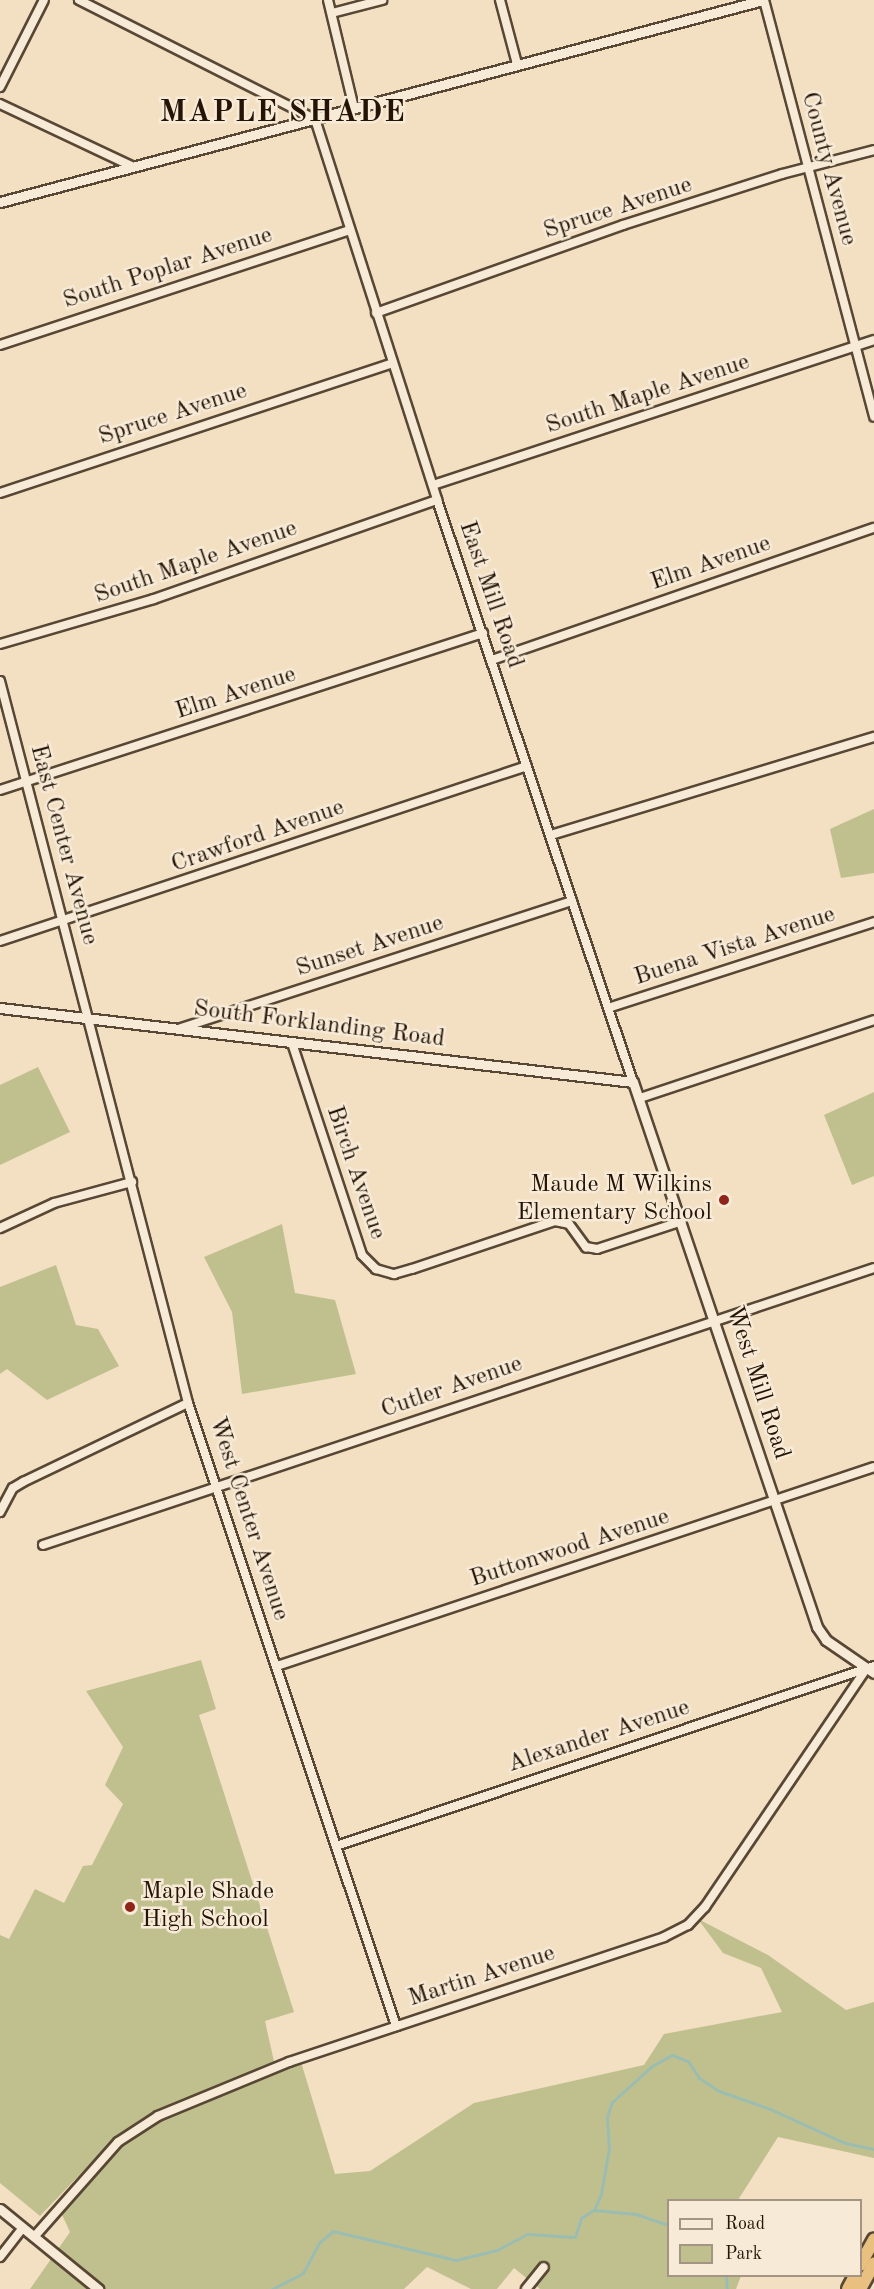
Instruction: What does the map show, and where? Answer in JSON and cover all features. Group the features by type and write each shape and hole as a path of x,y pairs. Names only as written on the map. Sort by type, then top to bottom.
{"highway":[{"path":"862,2263 874,2240"},
{"path":"860,2289 874,2264"}],"street":[{"path":"0,87 44,0"},
{"path":"79,0 315,119"},
{"path":"328,0 354,108"},
{"path":"332,14 382,0"},
{"path":"500,0 517,64"},
{"path":"0,202 764,0"},
{"name":"County Avenue","path":"764,0 874,417"},
{"path":"0,104 135,167"},
{"name":"East Mill Road","path":"315,119 437,500 633,1082"},
{"name":"Spruce Avenue","path":"376,313 623,225 808,167 874,150"},
{"name":"South Poplar Avenue","path":"0,345 349,230"},
{"name":"South Maple Avenue","path":"433,485 874,340"},
{"name":"Spruce Avenue","path":"0,493 393,363"},
{"name":"South Maple Avenue","path":"0,644 154,599 437,500"},
{"name":"Elm Avenue","path":"492,660 874,528"},
{"name":"Elm Avenue","path":"0,790 483,633"},
{"name":"East Center Avenue","path":"0,681 89,1018"},
{"path":"550,835 874,737"},
{"name":"Crawford Avenue","path":"0,941 64,922 527,766"},
{"name":"Sunset Avenue","path":"180,1029 572,901"},
{"name":"Buena Vista Avenue","path":"608,1008 874,922"},
{"name":"South Forklanding Road","path":"0,1008 633,1082"},
{"name":"West Center Avenue","path":"89,1018 188,1403 396,2026"},
{"path":"640,1098 874,1020"},
{"name":"Birch Avenue","path":"292,1043 362,1255 376,1269 393,1274 412,1269 555,1221 569,1224 586,1247 597,1250 682,1221"},
{"name":"West Mill Road","path":"633,1082 682,1221 819,1631 872,1669"},
{"path":"0,1228 54,1203 132,1182"},
{"name":"Cutler Avenue","path":"43,1545 874,1268"},
{"path":"1,1509 13,1488 23,1482 188,1403"},
{"name":"Buttonwood Avenue","path":"277,1666 874,1467"},
{"name":"Alexander Avenue","path":"336,1846 872,1669"},
{"name":"Martin Avenue","path":"34,2237 118,2142 145,2122 290,2062 664,1937 690,1923 872,1669"},
{"path":"0,2209 98,2289"},
{"path":"0,2257 23,2228"},
{"path":"526,2289 544,2267"}],"green space":[{"path":"874,809 874,873 841,878 830,829"},
{"path":"38,1067 70,1132 0,1165 0,1085"},
{"path":"874,1092 874,1176 852,1185 824,1115"},
{"path":"282,1224 295,1293 335,1300 356,1374 242,1394 232,1312 204,1257"},
{"path":"56,1265 76,1325 98,1329 119,1366 47,1400 7,1369 0,1374 0,1287"},
{"path":"201,1660 216,1709 199,1715 294,2012 265,2021 275,2066 301,2062 335,2174 370,2171 474,2103 644,2065 664,2034 782,2012 761,1968 723,1953 698,1919 768,1955 846,2010 874,2002 874,2158 778,2137 739,2199 667,2199 667,2277 741,2277 736,2289 540,2289 514,2268 497,2289 471,2289 427,2267 404,2289 30,2289 70,2232 58,2206 146,2125 141,2119 113,2140 40,2216 0,2183 0,1935 9,1939 35,1889 64,1903 83,1866 92,1865 123,1804 105,1785 123,1747 86,1691"}],"waterway":[{"path":"272,2289 303,2273 319,2243 333,2231 456,2260 497,2250 527,2234 575,2237 581,2218 594,2210 601,2194 609,2148 607,2117 612,2102 652,2066 672,2055 688,2061 699,2078 719,2091 770,2109 845,2143 874,2149"},
{"path":"594,2210 636,2214 667,2225"},
{"path":"726,2277 727,2289"}],"place":[{"name":"Maude M Wilkins Elementary School","path":"724,1200"},
{"name":"Maple Shade High School","path":"130,1907"}],"district":[{"name":"MAPLE SHADE","path":"283,113"}]}
